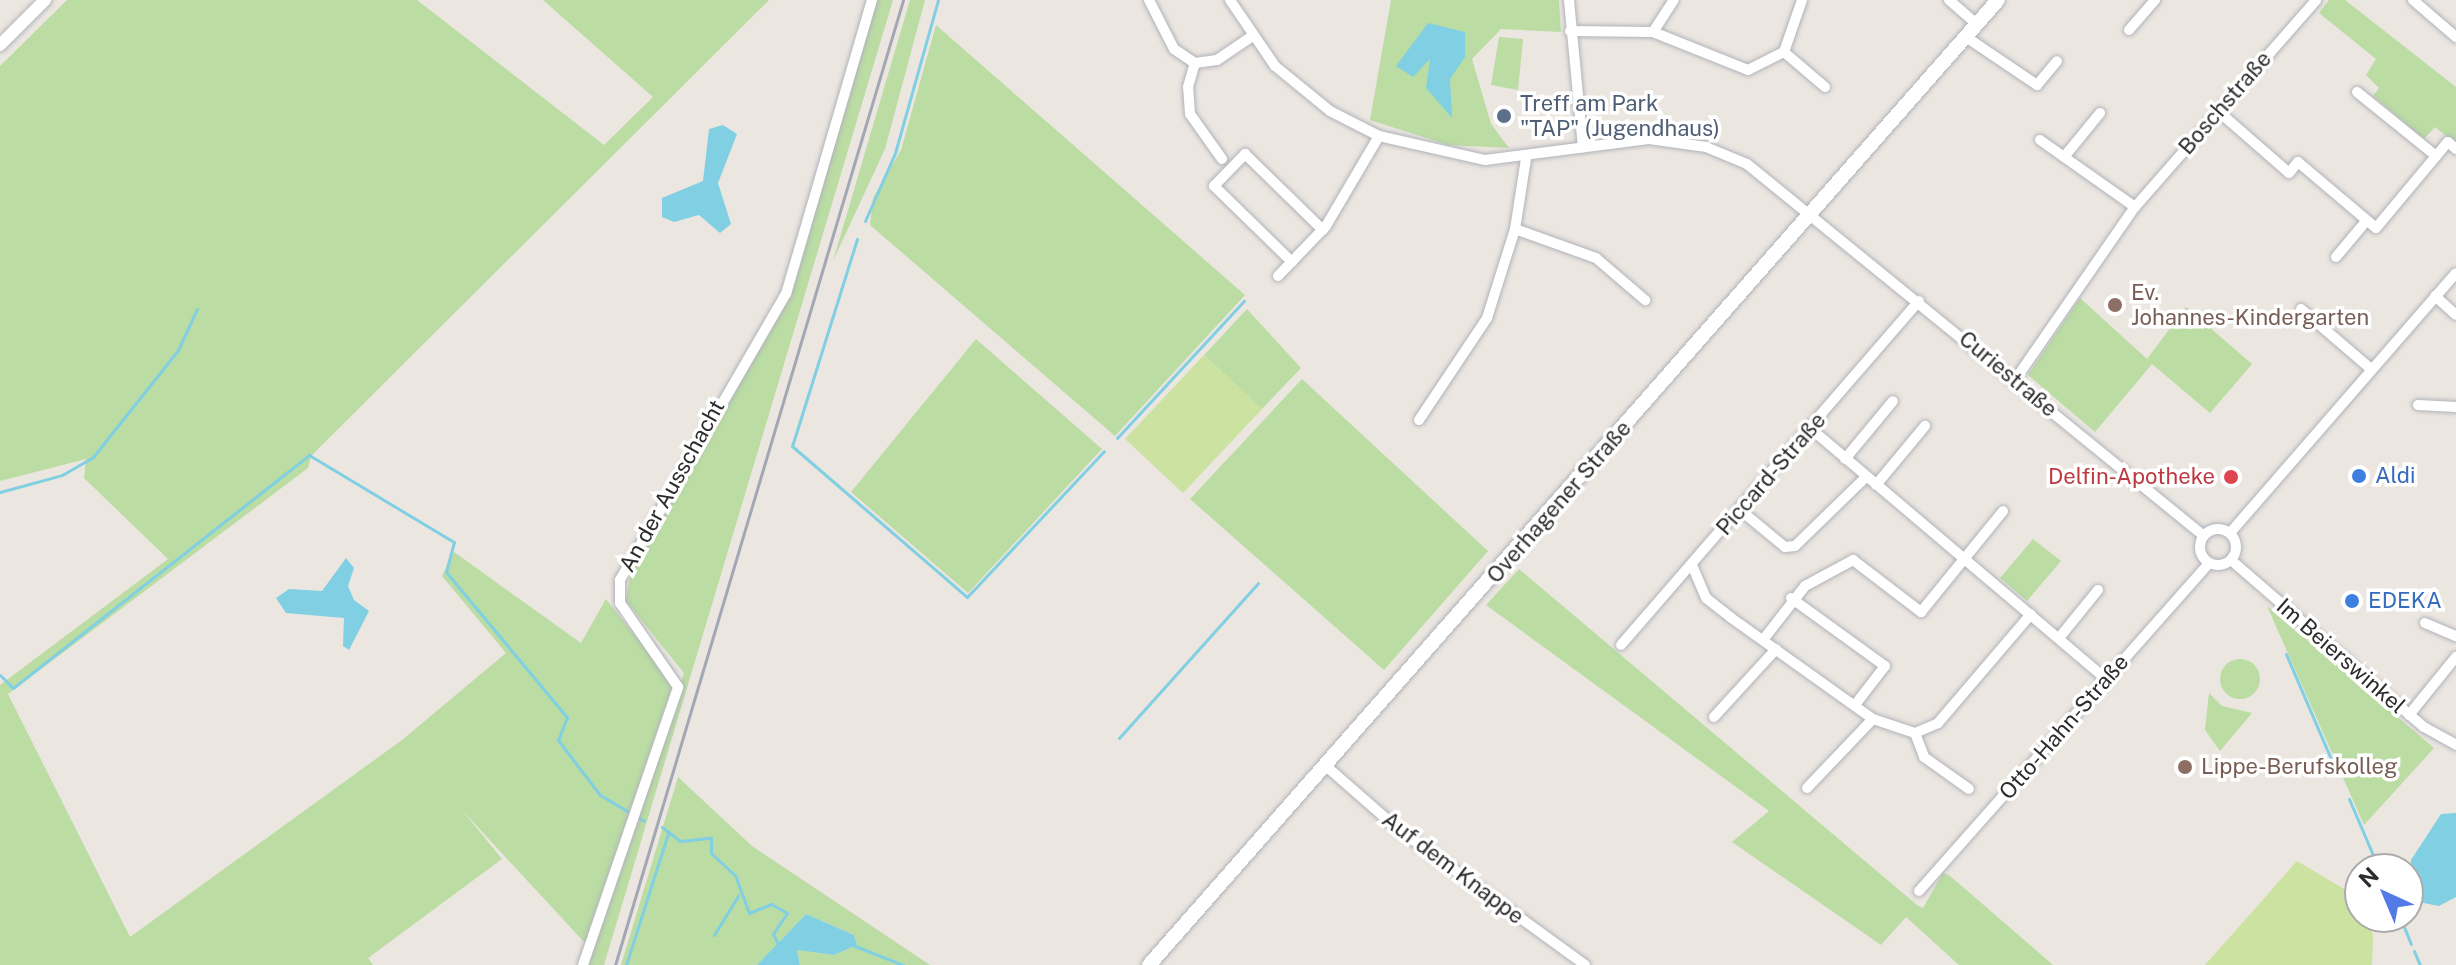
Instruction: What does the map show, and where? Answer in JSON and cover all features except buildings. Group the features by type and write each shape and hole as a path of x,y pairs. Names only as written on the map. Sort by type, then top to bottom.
{"main road":[{"name":"Overhagener Straße","path":"1149,965 1998,0"}],"street":[{"path":"0,45 45,0"},
{"name":"An der Ausschacht","path":"583,965 631,817 678,687 677,675 620,603 620,580 786,294 872,0"},
{"path":"1149,0 1174,49 1195,63 1217,60 1251,37"},
{"name":"Curiestraße","path":"1230,0 1251,37 1317,102 1379,136 1474,159 1526,159 1583,147 1649,139 1706,147 1754,168 1812,212 2204,536"},
{"path":"1569,0 1583,147"},
{"path":"1653,32 1674,0"},
{"path":"1570,31 1653,32 1727,67 1767,65 1784,52 1802,0"},
{"path":"1949,0 1977,24"},
{"path":"2129,30 2155,0"},
{"name":"Boschstraße","path":"2015,380 2135,207 2316,0"},
{"path":"2419,2 2456,37"},
{"path":"1966,37 2037,85 2057,61"},
{"path":"1784,52 1825,87"},
{"path":"1195,63 1190,114 1222,159"},
{"path":"2357,92 2436,156"},
{"path":"2218,111 2289,173 2298,162 2376,228 2448,142 2456,149"},
{"path":"2064,157 2100,113"},
{"path":"1278,276 1323,230 1379,136"},
{"path":"2040,140 2135,207"},
{"path":"1292,262 1214,186 1245,154 1323,230"},
{"path":"1419,420 1476,340 1515,229 1526,159"},
{"path":"2336,257 2367,220"},
{"path":"1515,229 1596,258 1645,300"},
{"path":"2230,533 2231,560 2209,563 2200,551 2204,536 2230,533 2456,273"},
{"path":"2435,296 2456,315"},
{"name":"Piccard-Straße","path":"1621,645 1919,301"},
{"path":"2301,309 2371,369"},
{"path":"1845,459 1893,401"},
{"path":"2418,405 2456,407"},
{"path":"1876,485 1925,426"},
{"path":"1810,428 2107,680"},
{"path":"1739,509 1785,547 1795,546 1866,477"},
{"path":"1763,640 1791,598 1853,560 1921,612 2003,511"},
{"name":"Im Beierswinkel","path":"2231,560 2409,715 2456,745"},
{"name":"Otto-Hahn-Straße","path":"1919,891 2209,563"},
{"path":"1692,565 1706,598 1873,719 1915,733 1938,723 2031,614"},
{"path":"2059,638 2098,590"},
{"path":"1791,598 1885,666 1855,705"},
{"path":"2425,623 2456,636"},
{"path":"1714,717 1776,649"},
{"path":"2409,715 2456,657"},
{"path":"1807,788 1873,719"},
{"path":"1915,733 1924,757 1969,789"},
{"name":"Auf dem Knappe","path":"1326,766 1398,829 1585,965"}],"green space":[{"path":"67,0 417,0 604,145 653,97 543,0 769,0 311,456 308,468 8,694 130,937 402,740 506,653 442,576 454,552 581,643 606,599 673,684 585,943 462,810 502,859 368,958 373,965 0,965 0,685 168,559 84,478 86,459 0,481 0,66"},
{"path":"877,0 893,0 604,965 588,965 684,673 626,601 630,577 790,296"},
{"path":"910,0 925,0 885,149 833,261"},
{"path":"1391,0 1559,0 1561,32 1501,29 1472,59 1491,124 1509,148 1448,145 1370,120"},
{"path":"2329,0 2345,0 2456,87 2456,144 2435,127 2424,139 2373,96 2379,88 2366,75 2376,59 2319,13"},
{"path":"936,25 1245,295 1115,436 870,225 873,198 901,150"},
{"path":"1499,37 1523,39 1518,90 1491,85"},
{"path":"2080,298 2147,359 2186,307 2252,364 2210,413 2152,364 2095,432 2028,375"},
{"path":"1247,309 1301,368 1262,409 1204,355"},
{"path":"976,339 1102,449 968,593 851,492"},
{"path":"1204,355 1262,409 1183,493 1125,439"},
{"path":"1302,379 1488,551 1384,670 1190,499"},
{"path":"2033,539 2061,561 2027,601 2000,578"},
{"path":"1519,569 1917,905 1923,908 1943,873 1949,875 2053,965 1959,965 1906,917 1881,945 1732,842 1769,811 1486,605"},
{"path":"2267,606 2434,748 2364,825"},
{"path":"2240,659 2254,665 2260,679 2254,693 2240,699 2226,693 2220,679 2226,665"},
{"path":"2209,693 2222,706 2252,713 2220,751 2205,730"},
{"path":"678,777 752,846 930,965 800,965 797,950 834,955 855,946 854,935 806,914 757,965 621,965"},
{"path":"2297,861 2344,889 2344,933 2373,935 2372,965 2205,965"}],"water":[{"path":"1428,23 1465,32 1465,57 1450,79 1452,118 1426,88 1430,59 1413,77 1396,66"},
{"path":"723,125 737,134 718,183 731,224 720,233 699,215 674,222 662,217 662,198 703,181 709,129"},
{"path":"346,558 354,568 348,586 354,600 369,611 349,650 343,646 344,618 286,613 276,598 289,589 322,591"},
{"path":"2456,813 2456,897 2439,906 2424,903 2424,853 2416,853 2441,814"},
{"path":"806,914 854,935 857,945 834,955 797,950 800,965 757,965"}],"waterway":[{"path":"865,221 895,153 938,0"},
{"path":"857,239 792,446 967,597 1104,451"},
{"path":"1117,438 1244,301"},
{"path":"0,492 62,475 93,457 178,350 197,309"},
{"path":"0,675 13,688 309,455 454,542 446,572 567,717 558,740 600,795 644,821"},
{"path":"1119,738 1258,583"},
{"path":"2286,654 2334,766"},
{"path":"2349,799 2372,853"},
{"path":"662,827 680,841 711,838 711,853 735,875 749,913 771,904 787,913 773,934 777,942"},
{"path":"626,965 668,833"},
{"path":"714,935 738,896"},
{"path":"2407,933 2411,944"},
{"path":"855,946 903,965"},
{"path":"2414,951 2420,965"}],"railway":[{"path":"615,965 903,0"}],"place":[{"name":"Treff am Park \"TAP\" (Jugendhaus)","path":"1504,116"},
{"name":"Ev. Johannes-Kindergarten","path":"2115,305"},
{"name":"Aldi","path":"2359,476"},
{"name":"Delfin-Apotheke","path":"2231,477"},
{"name":"EDEKA","path":"2352,601"},
{"name":"Lippe-Berufskolleg","path":"2185,767"}]}
